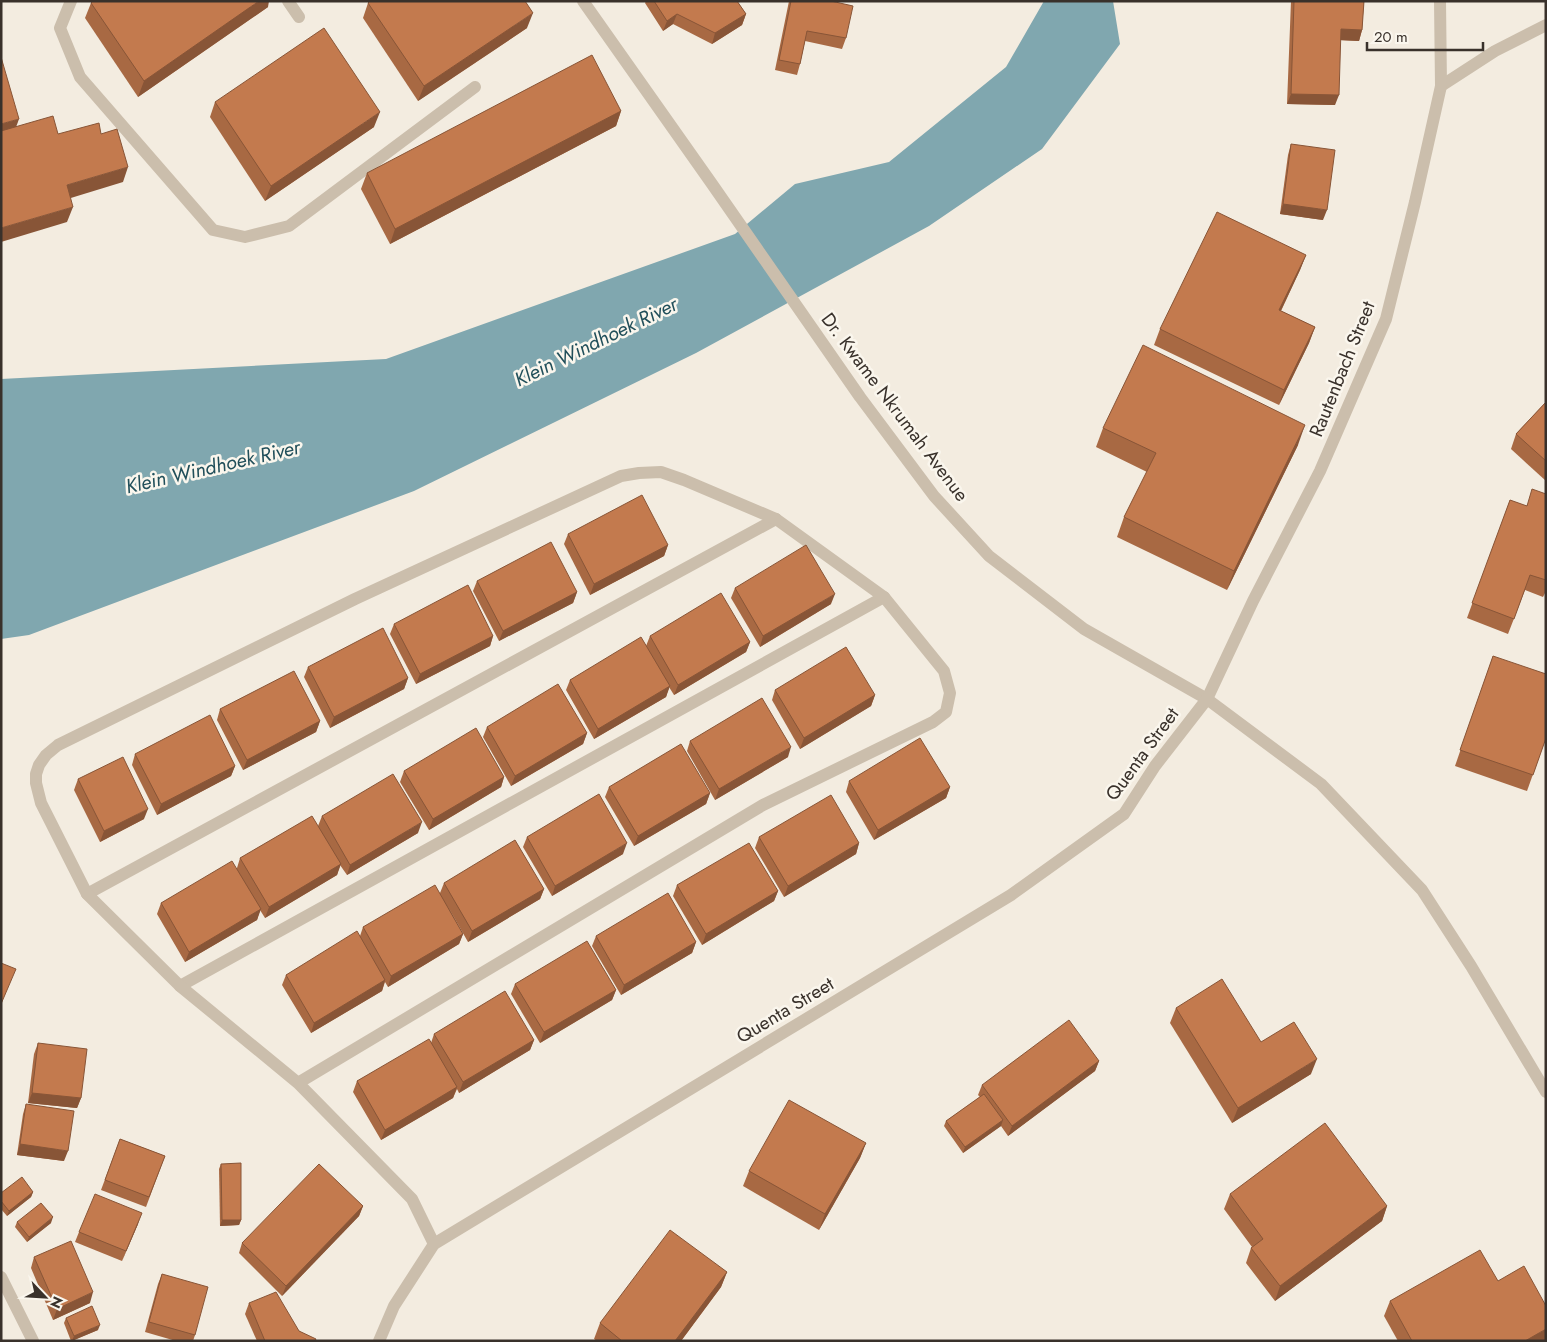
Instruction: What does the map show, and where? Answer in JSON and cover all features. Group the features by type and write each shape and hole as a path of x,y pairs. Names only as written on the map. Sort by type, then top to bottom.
{"street":[{"path":"71,1 60,28 80,77 213,230 245,237 289,226 475,88"},
{"path":"288,1 299,17"},
{"name":"Dr. Kwame Nkrumah Avenue","path":"583,1 860,397 934,496 989,556 1084,629 1207,699 1321,784 1422,890 1471,966 1546,1092"},
{"name":"Rautenbach Street","path":"1207,699 1253,601 1320,471 1386,319 1441,86 1440,1"},
{"path":"1441,86 1495,51 1546,25"},
{"path":"298,1083 763,805 933,722 946,712 950,693 944,671 884,597 776,519 661,472 621,476 354,599 58,745 46,755 36,774 36,783 41,803 87,894 180,986 298,1083 412,1199 434,1244"},
{"path":"87,894 776,519"},
{"path":"180,986 884,597"},
{"name":"Quenta Street","path":"379,1341 394,1306 434,1244 1011,895 1124,814 1155,766 1207,699"},
{"path":"1,1277 33,1341"}],"water":[{"name":"Klein Windhoek River","path":"1044,1 1113,1 1120,44 1042,149 929,226 696,353 414,491 29,635 1,639 1,379 386,359 735,234 795,184 889,162 1006,67"}],"building":[{"path":"93,1 259,1 144,81 91,3"},
{"path":"370,1 525,1 533,13 424,86 368,3"},
{"path":"654,1 737,1 746,14 715,33 677,14 667,21"},
{"path":"791,1 831,1 853,6 846,38 807,31 800,64 779,60"},
{"path":"1294,1 1364,1 1362,30 1341,29 1339,95 1291,94"},
{"path":"324,28 380,112 271,186 215,102"},
{"path":"592,55 621,111 395,229 367,173"},
{"path":"1,57 19,119 1,124"},
{"path":"53,116 58,134 99,123 101,134 117,129 128,167 67,185 73,207 1,228 1,131"},
{"path":"1291,144 1335,150 1327,210 1283,204"},
{"path":"1217,212 1306,255 1279,310 1315,327 1284,390 1160,329"},
{"path":"1143,345 1305,425 1234,571 1124,517 1156,453 1103,428"},
{"path":"1546,402 1546,461 1516,434"},
{"path":"1532,489 1546,494 1546,580 1530,575 1514,619 1472,603 1510,500 1527,506"},
{"path":"642,495 668,545 594,584 568,534"},
{"path":"551,542 577,592 503,631 477,581"},
{"path":"806,545 835,594 763,636 735,588"},
{"path":"468,585 493,636 420,674 394,624"},
{"path":"721,593 750,642 678,685 650,636"},
{"path":"383,628 408,678 334,717 308,667"},
{"path":"641,637 670,686 598,729 570,680"},
{"path":"846,647 875,695 804,738 775,690"},
{"path":"1493,656 1546,674 1546,738 1533,775 1460,750"},
{"path":"294,671 320,721 247,760 220,709"},
{"path":"558,684 587,733 515,776 487,727"},
{"path":"762,698 791,747 719,789 690,741"},
{"path":"210,715 235,766 161,804 135,754"},
{"path":"476,728 504,777 433,819 404,771"},
{"path":"920,738 950,787 878,830 849,781"},
{"path":"681,744 710,793 638,836 609,787"},
{"path":"123,757 148,809 104,831 78,779"},
{"path":"393,774 422,822 350,865 322,816"},
{"path":"599,794 627,843 555,886 527,837"},
{"path":"831,795 859,843 788,886 759,837"},
{"path":"312,816 341,864 269,907 240,858"},
{"path":"515,840 544,889 472,931 444,883"},
{"path":"749,843 778,891 706,934 677,885"},
{"path":"232,861 261,909 189,952 161,903"},
{"path":"435,885 463,934 391,976 363,927"},
{"path":"668,893 696,942 624,985 596,936"},
{"path":"357,931 385,980 314,1023 286,975"},
{"path":"587,941 616,990 544,1032 515,984"},
{"path":"1,963 16,969 1,1004"},
{"path":"1222,979 1261,1042 1294,1022 1317,1059 1238,1108 1176,1008"},
{"path":"505,991 534,1040 463,1082 434,1034"},
{"path":"1069,1020 1099,1061 1012,1126 982,1085"},
{"path":"429,1039 457,1087 385,1130 357,1081"},
{"path":"38,1043 87,1049 81,1098 32,1093"},
{"path":"984,1094 1003,1120 965,1147 946,1121"},
{"path":"789,1100 866,1143 825,1214 749,1171"},
{"path":"26,1104 74,1111 68,1151 20,1144"},
{"path":"1325,1123 1387,1206 1280,1286 1251,1248 1263,1239 1230,1194"},
{"path":"120,1139 165,1156 149,1197 105,1180"},
{"path":"241,1163 241,1220 222,1220 221,1164"},
{"path":"319,1164 363,1206 286,1286 242,1243"},
{"path":"22,1177 33,1192 9,1211 1,1201 1,1193"},
{"path":"95,1194 142,1213 126,1251 79,1232"},
{"path":"41,1203 53,1217 29,1237 17,1222"},
{"path":"670,1230 727,1272 675,1341 622,1341 600,1323"},
{"path":"71,1241 93,1292 57,1309 34,1257"},
{"path":"1480,1250 1498,1281 1524,1266 1546,1306 1546,1329 1525,1341 1412,1341 1390,1301"},
{"path":"162,1274 208,1287 195,1335 149,1322"},
{"path":"276,1292 299,1331 316,1339 315,1341 265,1341 249,1303"},
{"path":"92,1306 100,1325 74,1336 66,1318"}]}
